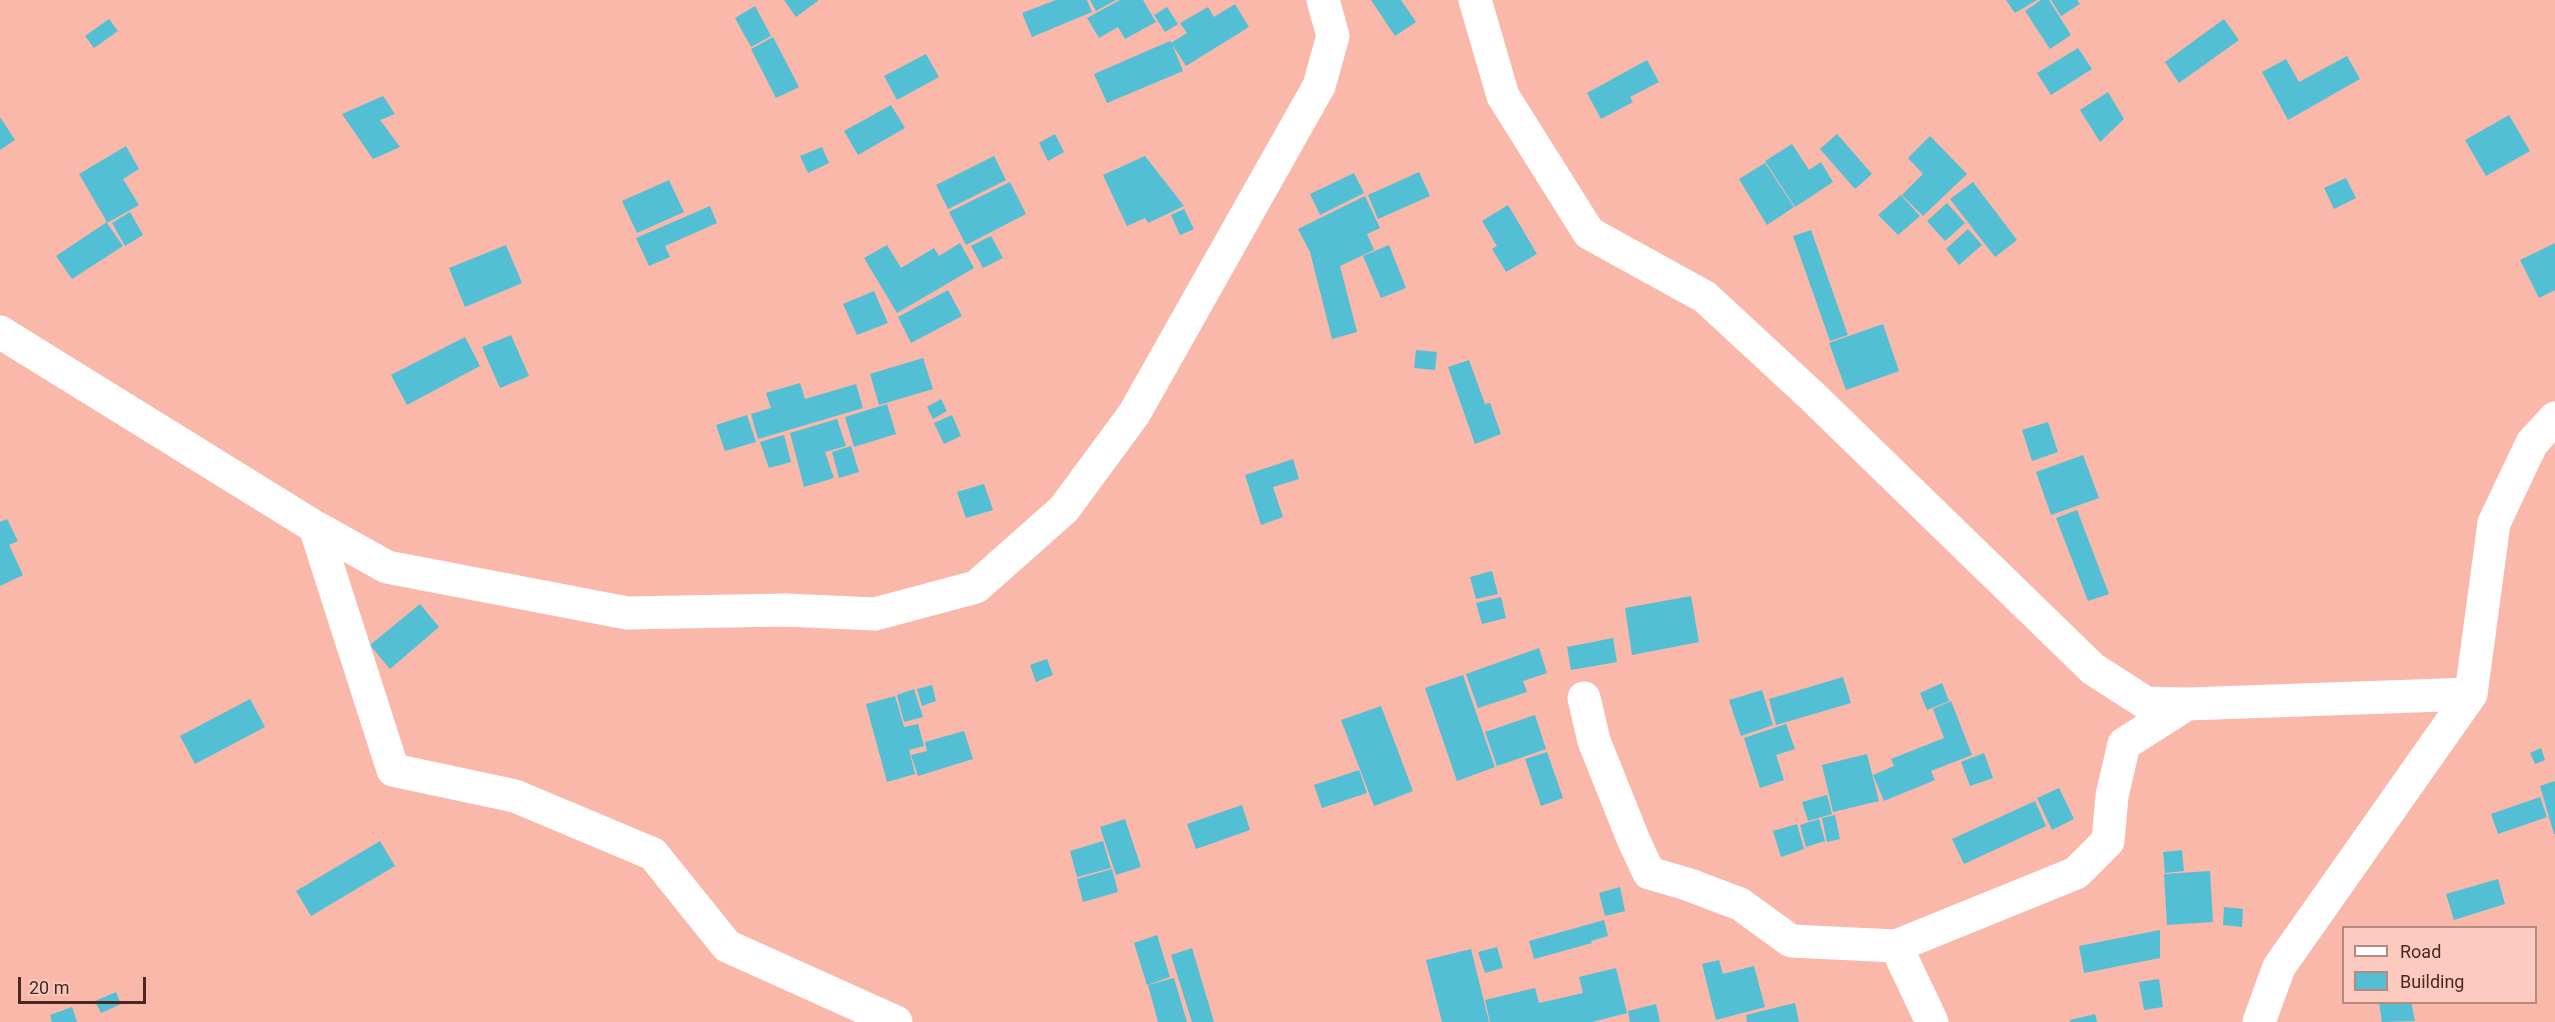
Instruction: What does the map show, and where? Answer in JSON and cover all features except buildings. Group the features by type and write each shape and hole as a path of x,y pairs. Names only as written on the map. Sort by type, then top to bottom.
{"street":[{"path":"0,332 315,527 387,567 627,613 785,610 874,614 976,587 1064,509 1134,414 1319,86 1333,36 1323,0"},
{"path":"1475,0 1503,96 1588,233 1705,297 1830,413 2092,669 2146,703 2187,704 2471,694"},
{"path":"2259,1022 2279,968 2471,694 2494,523 2532,443 2555,418"},
{"path":"315,527 393,770 515,796 653,854 727,946 896,1022"},
{"path":"1584,698 1594,741 1649,873 1740,904 1791,941 1896,946 2076,873 2108,841 2112,796 2124,744 2187,704"},
{"path":"1896,946 1932,1022"}]}
